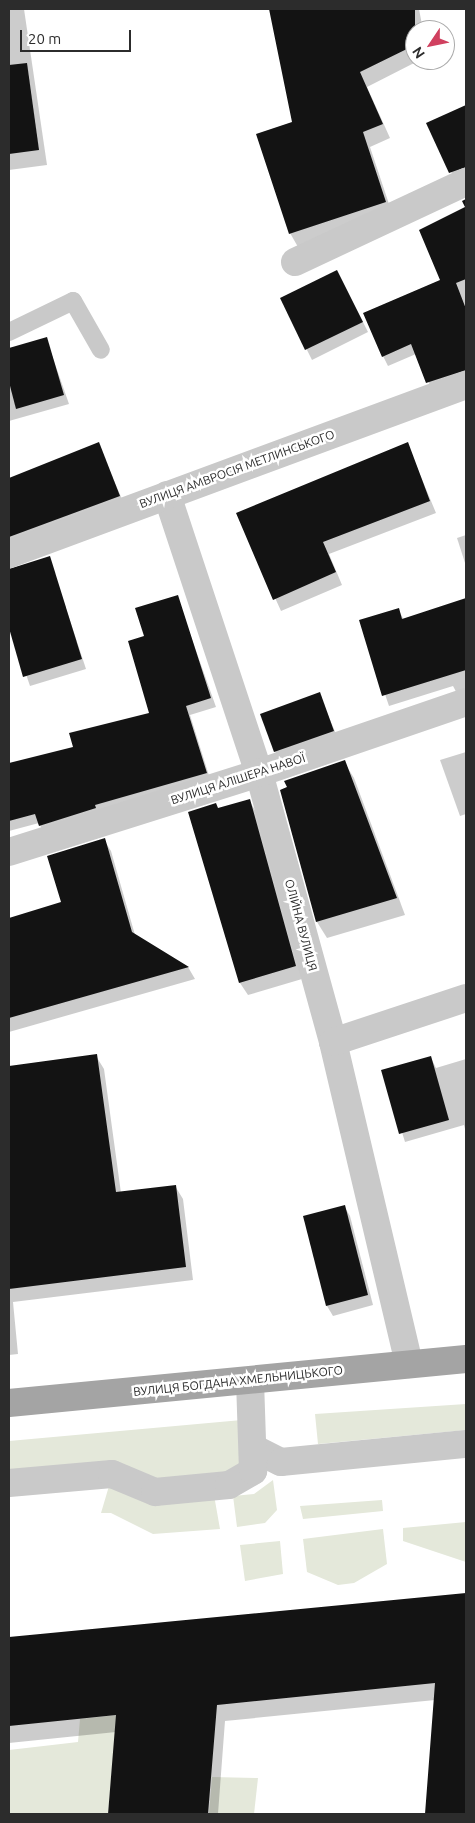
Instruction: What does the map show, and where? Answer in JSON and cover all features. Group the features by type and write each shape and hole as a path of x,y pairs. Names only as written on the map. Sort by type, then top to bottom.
{"main road":[{"name":"ВУЛИЦЯ БОГДАНА ХМЕЛЬНИЦЬКОГО","path":"9,1403 466,1359"}],"street":[{"path":"295,262 466,182"},
{"name":"ВУЛИЦЯ АМВРОСІЯ МЕТЛИНСЬКОГО","path":"9,554 466,385"},
{"name":"ОЛІЙНА ВУЛИЦЯ","path":"167,495 260,773 333,1042 409,1364"},
{"name":"ВУЛИЦЯ АЛІШЕРА НАВОЇ","path":"9,852 260,773 466,702"},
{"path":"333,1042 466,998"},
{"path":"9,1483 112,1474 155,1492 229,1485 253,1471 250,1380"},
{"path":"253,1448 282,1462 466,1444"}],"lane":[{"path":"9,332 73,302 101,350"}],"shaded area":[{"path":"466,1404 466,1430 318,1444 315,1414"},
{"path":"253,1419 253,1471 220,1486 112,1474 9,1483 9,1441"},
{"path":"273,1480 277,1510 265,1523 237,1527 233,1496 254,1494"},
{"path":"109,1486 214,1495 220,1529 153,1534 111,1513 101,1513"},
{"path":"382,1500 383,1511 303,1519 300,1506"},
{"path":"466,1522 466,1562 403,1541 403,1528"},
{"path":"383,1529 387,1564 354,1583 338,1585 307,1572 303,1539"},
{"path":"280,1541 283,1574 245,1581 240,1545"},
{"path":"117,1715 108,1814 9,1814 9,1750 78,1742 80,1719"},
{"path":"212,1777 258,1778 254,1814 209,1814"}],"building":[{"path":"269,9 415,9 415,20 405,20 405,50 360,72 383,124 363,132 386,202 289,234 256,134 292,122"},
{"path":"27,63 39,150 9,154 9,65"},
{"path":"466,105 466,167 449,173 426,123"},
{"path":"466,199 466,279 456,283 466,309 466,370 426,383 411,344 382,357 363,313 440,280 419,230 465,207 462,201"},
{"path":"337,270 363,322 305,350 280,298"},
{"path":"47,337 64,395 16,409 9,382 9,348"},
{"path":"99,442 120,496 9,537 9,478"},
{"path":"408,442 430,501 323,542 336,572 273,600 236,513"},
{"path":"50,556 82,659 23,677 9,628 9,569"},
{"path":"178,595 211,698 186,706 207,773 95,805 96,808 39,826 35,814 9,821 9,763 73,747 69,733 149,713 128,641 144,636 135,608"},
{"path":"466,598 466,670 382,696 359,620 399,608 402,619"},
{"path":"320,692 334,731 274,752 260,714"},
{"path":"345,760 397,898 316,922 280,790 287,787 284,781"},
{"path":"250,799 296,966 239,983 188,812 216,803 218,808"},
{"path":"105,838 132,932 189,967 9,1018 9,918 61,902 47,856"},
{"path":"97,1054 116,1192 176,1185 186,1267 9,1289 9,1066"},
{"path":"431,1056 449,1120 399,1134 381,1070"},
{"path":"345,1205 368,1295 326,1306 303,1216"},
{"path":"466,1593 466,1814 425,1814 435,1683 217,1705 208,1814 108,1814 116,1715 9,1726 9,1637"}]}
